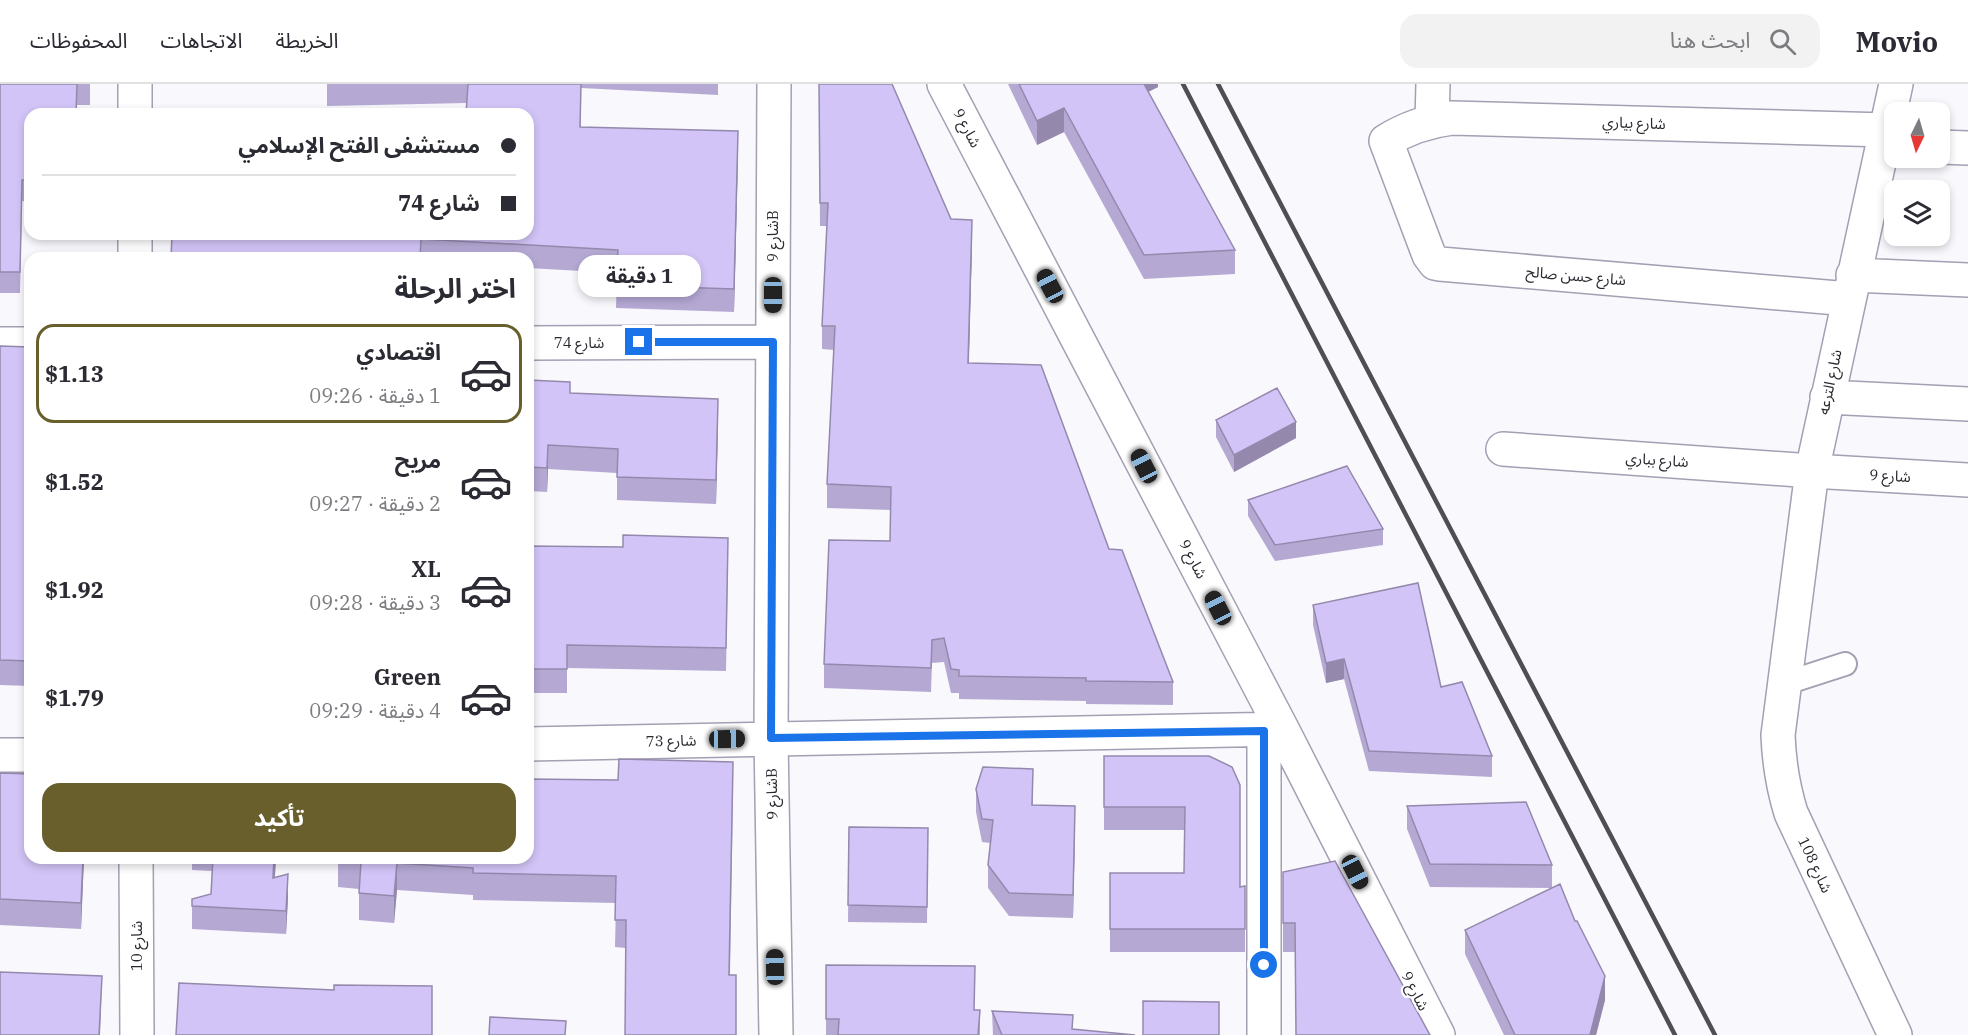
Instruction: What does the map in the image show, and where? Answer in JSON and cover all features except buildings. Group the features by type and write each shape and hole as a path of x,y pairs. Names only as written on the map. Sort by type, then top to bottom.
{"street":[{"path":"135,84 135,108"},
{"name":"شارع 9B","path":"774,84 771,738 776,1035"},
{"name":"شارع 9","path":"944,84 1273,730 1438,1035"},
{"path":"1432,121 1433,84"},
{"name":"شارع الترعه","path":"1893,102 1896,84"},
{"name":"شارع بياري","path":"1386,141 1400,132 1432,121 1452,118 1884,141"},
{"name":"شارع حسن صالح","path":"1386,141 1429,255 1435,263 1851,287"},
{"path":"1950,147 1968,148"},
{"name":"شارع الترعه","path":"1783,684 1812,471 1851,287 1884,157"},
{"path":"1851,287 1968,280"},
{"name":"شارع 74","path":"534,343 773,342"},
{"path":"0,344 24,344"},
{"path":"1827,397 1968,404"},
{"name":"شارع بباري","path":"1503,449 1812,471"},
{"name":"شارع 9","path":"1812,471 1968,480"},
{"name":"شارع 108","path":"1783,684 1778,735 1783,788 1791,813 1895,1035"},
{"path":"1264,1035 1273,730"},
{"name":"شارع 73","path":"534,744 1273,730"},
{"path":"0,755 24,754"},
{"name":"شارع 10","path":"136,864 137,1035"}],"lane":[{"path":"1783,684 1845,664"}],"railway":[{"path":"1183,84 1675,1035"},
{"path":"1218,84 1715,1035"}],"route":[{"path":"639,342 773,342 771,738 1264,731 1264,965"}]}
